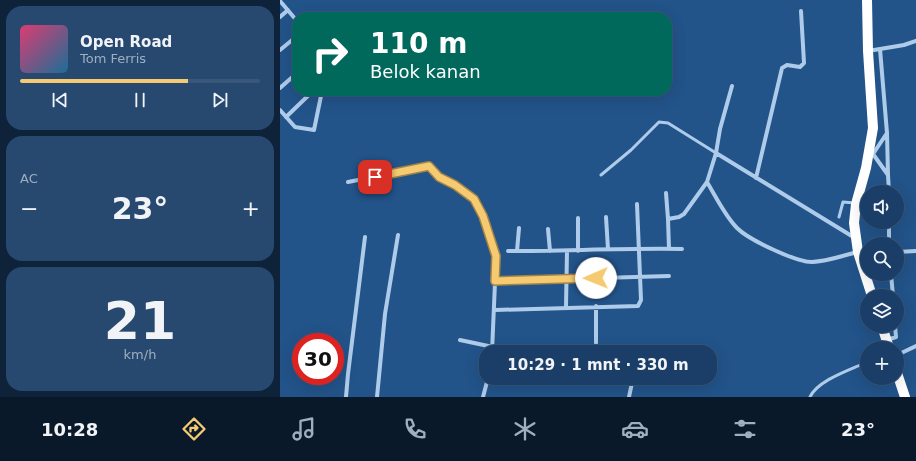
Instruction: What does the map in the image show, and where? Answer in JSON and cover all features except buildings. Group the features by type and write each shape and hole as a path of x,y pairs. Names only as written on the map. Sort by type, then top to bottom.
{"highway":[{"path":"867,0 868,51 873,128 871,154 856,204 854,223 858,252 870,289"},
{"path":"900,385 904,397"}],"street":[{"path":"280,1 292,15"},
{"path":"280,17 288,10"},
{"path":"756,178 782,68 787,65 800,67 804,63 801,11"},
{"path":"280,50 292,40"},
{"path":"868,51 904,45 916,41"},
{"path":"880,49 887,133 888,185"},
{"path":"280,88 292,77"},
{"path":"668,218 679,217 684,214 707,182 716,153 720,129 732,86"},
{"path":"286,117 308,96"},
{"path":"280,110 297,127 314,130 321,96"},
{"path":"887,133 871,154 888,176"},
{"path":"716,153 856,238"},
{"path":"348,182 429,166 439,177 455,185 474,199 483,216 496,256 493,345"},
{"path":"707,182 738,228 793,258 812,262 858,252"},
{"path":"666,193 669,249"},
{"path":"495,310 638,306 641,300 637,204"},
{"path":"606,217 608,249"},
{"path":"578,218 578,250"},
{"path":"517,251 519,228"},
{"path":"548,229 550,251"},
{"path":"377,397 385,314 398,235"},
{"path":"346,397 365,237"},
{"path":"508,251 566,251 638,248 682,249"},
{"path":"566,251 566,307"},
{"path":"904,252 916,251"},
{"path":"495,281 669,276"},
{"path":"596,306 596,343"},
{"path":"891,341 896,337 896,333"},
{"path":"460,340 484,345"},
{"path":"904,352 916,346"},
{"path":"483,397 486,385"},
{"path":"629,397 632,385"}],"lane":[{"path":"601,175 631,150 659,122 668,123 716,153"},
{"path":"839,217 842,202 856,204"},
{"path":"810,397 814,389 860,365"}],"route":[{"path":"375,177 429,166 443,180 455,185 471,195 483,216 496,256 495,281 596,278"}]}
